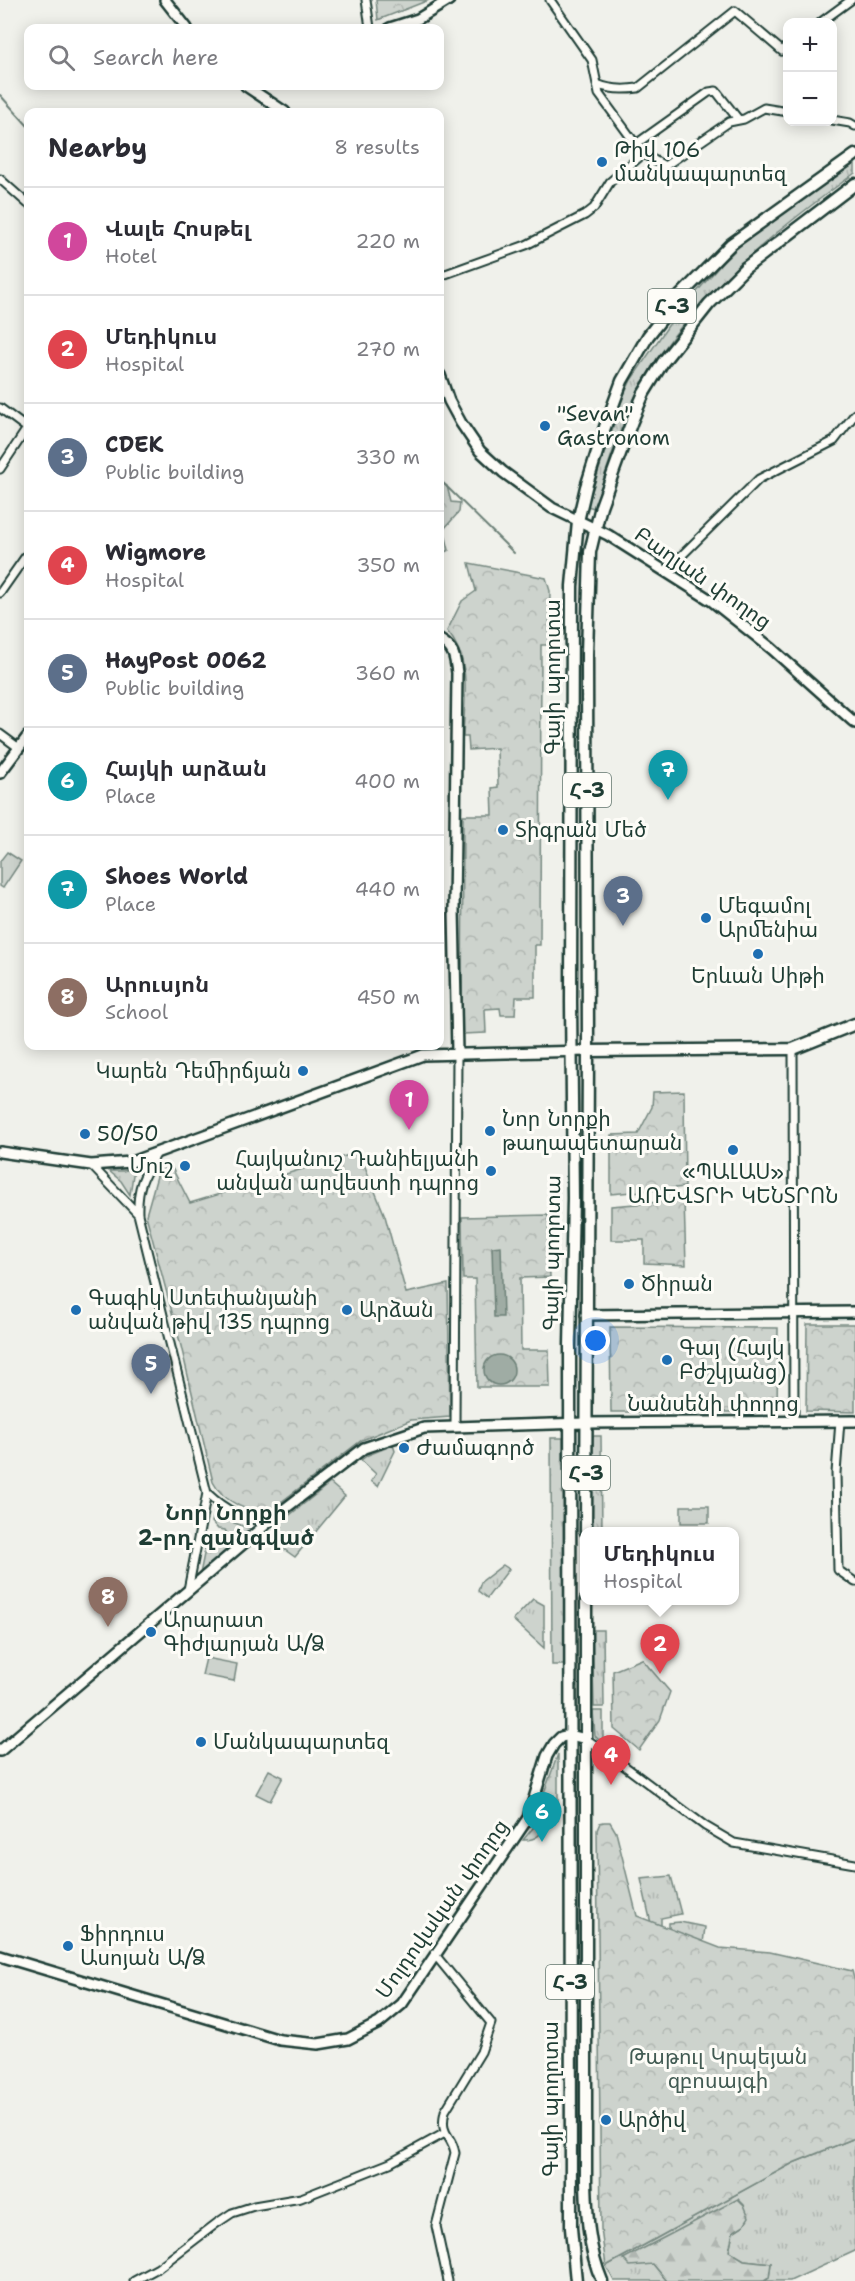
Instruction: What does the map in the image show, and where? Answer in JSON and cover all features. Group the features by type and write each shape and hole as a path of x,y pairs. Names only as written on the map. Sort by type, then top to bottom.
{"main road":[{"name":"Գայի պողոտա","path":"576,2281 572,2228 570,1423 573,1198 572,586 578,521 605,427 622,381 648,336 678,298 731,244 855,155"},
{"name":"Գայի պողոտա","path":"586,1527 587,654 590,552 605,496 644,393 676,345 709,304 745,268 855,184"},
{"path":"588,1051 793,1049 855,1024"},
{"name":"Գայի պողոտա","path":"586,1605 588,2231 594,2264 602,2281"}],"street":[{"path":"165,0 184,24"},
{"path":"366,0 369,24"},
{"path":"402,24 418,19 449,0"},
{"path":"550,0 592,60 599,94 643,154 665,166 729,122 744,119 764,108 783,111"},
{"path":"826,18 851,0"},
{"path":"597,84 604,88 624,90 638,87 735,11 783,50"},
{"path":"252,90 279,108"},
{"path":"636,144 709,92 716,91 738,119"},
{"path":"837,121 855,126"},
{"path":"444,275 526,245 585,214 594,208 610,182 643,154"},
{"path":"0,179 24,200"},
{"name":"Բաղյան փողոց","path":"444,387 461,423 480,451 503,472 542,501 596,529 712,601 771,648 854,720"},
{"path":"0,408 24,425"},
{"path":"666,571 759,479 834,441 855,414"},
{"path":"0,469 24,434"},
{"path":"0,593 24,559"},
{"path":"444,642 450,646 455,656 457,673 454,910 457,1053 455,1427"},
{"path":"0,734 19,748"},
{"path":"0,773 24,741"},
{"path":"793,1049 794,1421"},
{"path":"0,1152 91,1165 131,1161 157,1154 255,1115 423,1055 588,1051"},
{"path":"157,1154 144,1174 137,1192 138,1214 207,1493 188,1590"},
{"path":"91,1165 138,1214"},
{"path":"586,1316 855,1312"},
{"path":"840,1421 836,1473 838,1570 855,1582"},
{"name":"Նանսենի փողոց","path":"0,1751 188,1590 364,1448 424,1428 570,1423 855,1421"},
{"path":"207,1493 227,1510 240,1516 270,1522"},
{"path":"570,1735 586,1739 611,1755 705,1826 734,1843 855,1864"},
{"name":"Մոլդովական փողոց","path":"0,1956 261,2036 318,2044 348,2039 379,2023 402,2004 528,1818 547,1756 554,1744 561,1737 570,1735"},
{"path":"436,1956 491,2023 481,2052 445,2111 443,2120 445,2133 454,2146 455,2153 436,2226 447,2281"},
{"path":"134,2281 158,2268 232,2213 255,2206 301,2198 390,2163 445,2133"}],"green space":[{"path":"376,0 429,0 378,20"},
{"path":"855,163 855,173 760,246 730,274 675,334 652,366 633,401 594,508 587,506 623,397 631,380 672,320 723,262 751,235"},
{"path":"444,484 447,486 451,502 460,503 459,512 444,529"},
{"path":"444,529 449,550 444,552"},
{"path":"469,563 546,578 550,591 549,645 541,645 540,945 535,945 535,997 516,997 515,1015 501,1015 500,1008 485,1009 486,1033 462,1034 463,815 493,815 492,788 498,787 497,748 469,750 468,737 463,737 464,668 461,655 447,631 462,601 476,591"},
{"path":"7,852 21,861 3,888 0,886 0,861"},
{"path":"684,1091 685,1187 611,1194 611,1135 638,1134 652,1107 653,1092"},
{"path":"359,1152 385,1216 406,1293 448,1284 450,1417 411,1420 362,1440 272,1509 256,1511 247,1509 223,1495 213,1482 181,1346 146,1215 159,1169 170,1164 190,1203"},
{"path":"134,1168 130,1195 121,1181 109,1171"},
{"path":"684,1200 686,1265 644,1263 644,1240 611,1240 611,1206"},
{"path":"548,1215 550,1277 520,1278 521,1350 549,1350 550,1387 477,1387 475,1279 463,1279 462,1217"},
{"path":"807,1324 855,1324 855,1412 806,1411"},
{"path":"610,1327 778,1328 777,1412 611,1412"},
{"path":"591,1436 601,1436 602,1527 592,1527"},
{"path":"551,1438 563,1438 564,1665 552,1665"},
{"path":"393,1445 395,1451 378,1486 371,1481 376,1474 361,1460"},
{"path":"330,1483 345,1496 295,1557 278,1545 281,1522"},
{"path":"681,1506 709,1506 709,1523 681,1523"},
{"path":"215,1511 232,1522 252,1529 242,1538 228,1535 225,1530 218,1529 212,1522"},
{"path":"227,1539 239,1541 200,1574 205,1549 216,1543 223,1544"},
{"path":"503,1565 509,1569 487,1598 478,1591 481,1582"},
{"path":"533,1599 544,1605 544,1648 513,1620"},
{"path":"592,1630 603,1630 604,1707 594,1707"},
{"path":"206,1658 237,1664 234,1681 202,1675"},
{"path":"642,1659 670,1692 660,1720 639,1750 614,1729 613,1671"},
{"path":"593,1711 603,1711 603,1744 595,1736"},
{"path":"558,1754 558,1820 534,1821"},
{"path":"269,1770 283,1777 270,1801 256,1794"},
{"name":"Թաթուլ Կրպեյան զբոսայգի","path":"610,1822 616,1832 637,1916 720,1948 770,1952 852,1971 855,1982 855,2138 793,2163 606,2266 601,2229 597,1830 600,1823"},
{"path":"537,1823 550,1823 535,1838 523,1840"},
{"path":"671,1876 681,1914 661,1918 661,1930 652,1928 641,1879"},
{"path":"680,1922 705,1927 702,1951 669,1934 669,1923"},
{"path":"855,2138 855,2251 790,2281 764,2281 769,2278 771,2263 744,2260 729,2251 733,2232 744,2225 630,2265 653,2264 667,2281 614,2281 606,2266 793,2163"},
{"path":"738,2199 744,2205 749,2217 744,2225 733,2232 729,2251 744,2260 771,2263 769,2278 764,2281 667,2281 653,2264 630,2266 623,2259"}],"shaded area":[{"path":"501,1246 503,1317 494,1317 492,1247"},
{"path":"499,1355 510,1359 514,1370 510,1381 499,1385 488,1381 484,1370 488,1359"}],"waterway":[{"path":"0,95 24,122"},
{"path":"444,484 514,553"}],"place":[{"name":"Թիվ 106 մանկապարտեզ","path":"602,162"},
{"name":"\"Sevan\" Gastronom","path":"545,426"},
{"name":"Shoes World","path":"668,800"},
{"name":"Տիգրան Մեծ","path":"503,830"},
{"name":"Մեգամոլ Արմենիա","path":"706,918"},
{"name":"CDEK","path":"623,926"},
{"name":"Երևան Սիթի","path":"758,954"},
{"name":"Կարեն Դեմիրճյան","path":"303,1071"},
{"name":"Վալե Հոսթել","path":"409,1130"},
{"name":"Նոր Նորքի թաղապետարան","path":"490,1131"},
{"name":"50/50","path":"85,1134"},
{"name":"«ՊԱԼԱՍ» ԱՌԵՎՏՐԻ ԿԵՆՏՐՈՆ","path":"733,1150"},
{"name":"Մուշ","path":"185,1166"},
{"name":"Հայկանուշ Դանիելյանի անվան արվեստի դպրոց","path":"491,1171"},
{"name":"Ծիրան","path":"629,1284"},
{"name":"Գագիկ Ստեփանյանի անվան թիվ 135 դպրոց","path":"76,1310"},
{"name":"Արձան","path":"347,1310"},
{"name":"Գայ (Հայկ Բժշկյանց)","path":"667,1360"},
{"name":"HayPost 0062","path":"151,1394"},
{"name":"Ժամագործ","path":"404,1448"},
{"name":"Արուսյոն","path":"108,1627"},
{"name":"Արարատ Գիժլարյան Ա/Ձ","path":"151,1632"},
{"name":"Մեդիկուս","path":"660,1674"},
{"name":"Մանկապարտեզ","path":"201,1742"},
{"name":"Wigmore","path":"611,1785"},
{"name":"Հայկի արձան","path":"542,1842"},
{"name":"Ֆիրդուս Ասոյան Ա/Ձ","path":"68,1946"},
{"name":"Արծիվ","path":"606,2120"}],"district":[{"name":"Նոր Նորքի 2-րդ զանգված","path":"226,1524"}]}
